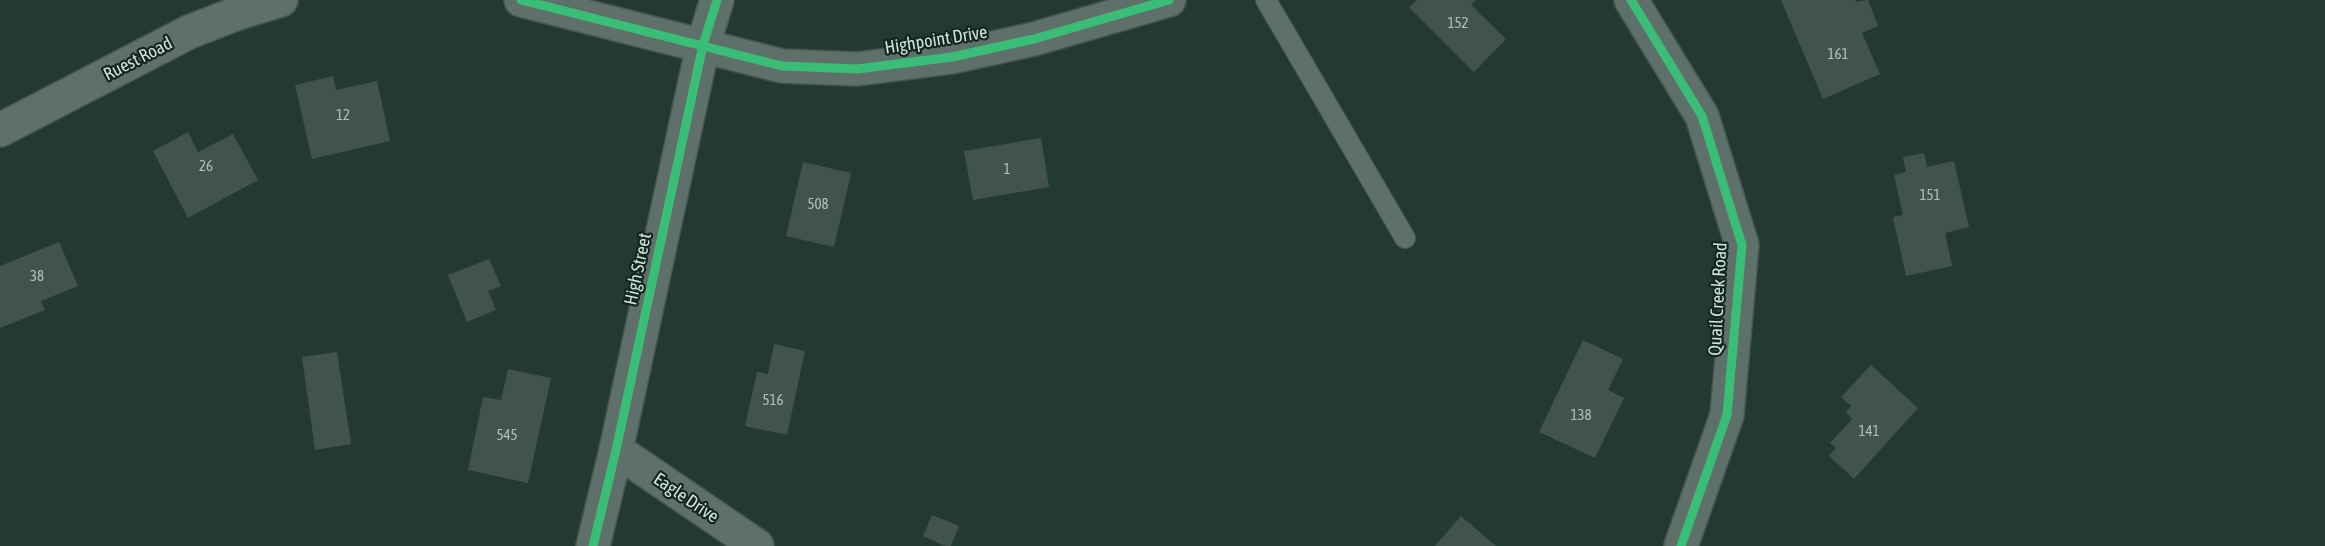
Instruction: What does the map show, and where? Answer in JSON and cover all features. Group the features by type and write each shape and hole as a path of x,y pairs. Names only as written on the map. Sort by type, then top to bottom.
{"street":[{"name":"Ruest Road","path":"3,120 189,32 238,13 281,0"},
{"path":"521,0 703,45"},
{"name":"High Street","path":"592,546 703,45 717,0"},
{"name":"Highpoint Drive","path":"703,45 782,66 857,69 951,57 1034,39 1169,0"},
{"name":"Quail Creek Road","path":"1631,0 1702,116 1742,245 1727,415 1681,546"},
{"name":"Eagle Drive","path":"615,450 757,546"}],"lane":[{"path":"1266,0 1405,238"}],"building":[{"path":"1417,0 1476,0 1471,5 1506,39 1474,72 1409,7"},
{"path":"1781,0 1855,0 1856,2 1868,0 1878,26 1862,33 1880,74 1823,99"},
{"path":"333,76 336,90 377,81 390,141 312,159 295,85"},
{"path":"188,132 198,152 233,134 258,180 188,218 153,151"},
{"path":"1041,138 1049,187 973,200 964,151"},
{"path":"1924,153 1927,167 1954,161 1969,227 1945,233 1952,266 1906,276 1893,217 1903,215 1894,175 1906,172 1903,157"},
{"path":"803,162 851,173 834,247 786,236"},
{"path":"59,242 78,286 41,301 45,310 0,328 0,266"},
{"path":"489,259 501,286 488,291 496,310 467,322 448,275"},
{"path":"1583,340 1623,359 1608,390 1624,398 1595,458 1539,432"},
{"path":"774,344 805,351 787,435 745,426 757,372 768,374"},
{"path":"337,352 351,444 315,450 302,357"},
{"path":"1871,365 1918,408 1854,479 1829,456 1836,448 1830,443 1852,419 1846,412 1851,406 1841,397"},
{"path":"508,369 551,378 528,483 468,470 483,397 501,400"},
{"path":"932,515 959,526 951,546 945,546 923,536"},
{"path":"1461,516 1496,546 1435,546"}],"cycle path":[{"path":"521,0 782,66 857,69 952,57 1034,39 1169,0"},
{"path":"593,546 616,450 703,45 717,0"},
{"path":"1631,0 1702,116 1742,245 1727,415 1681,546"}]}
